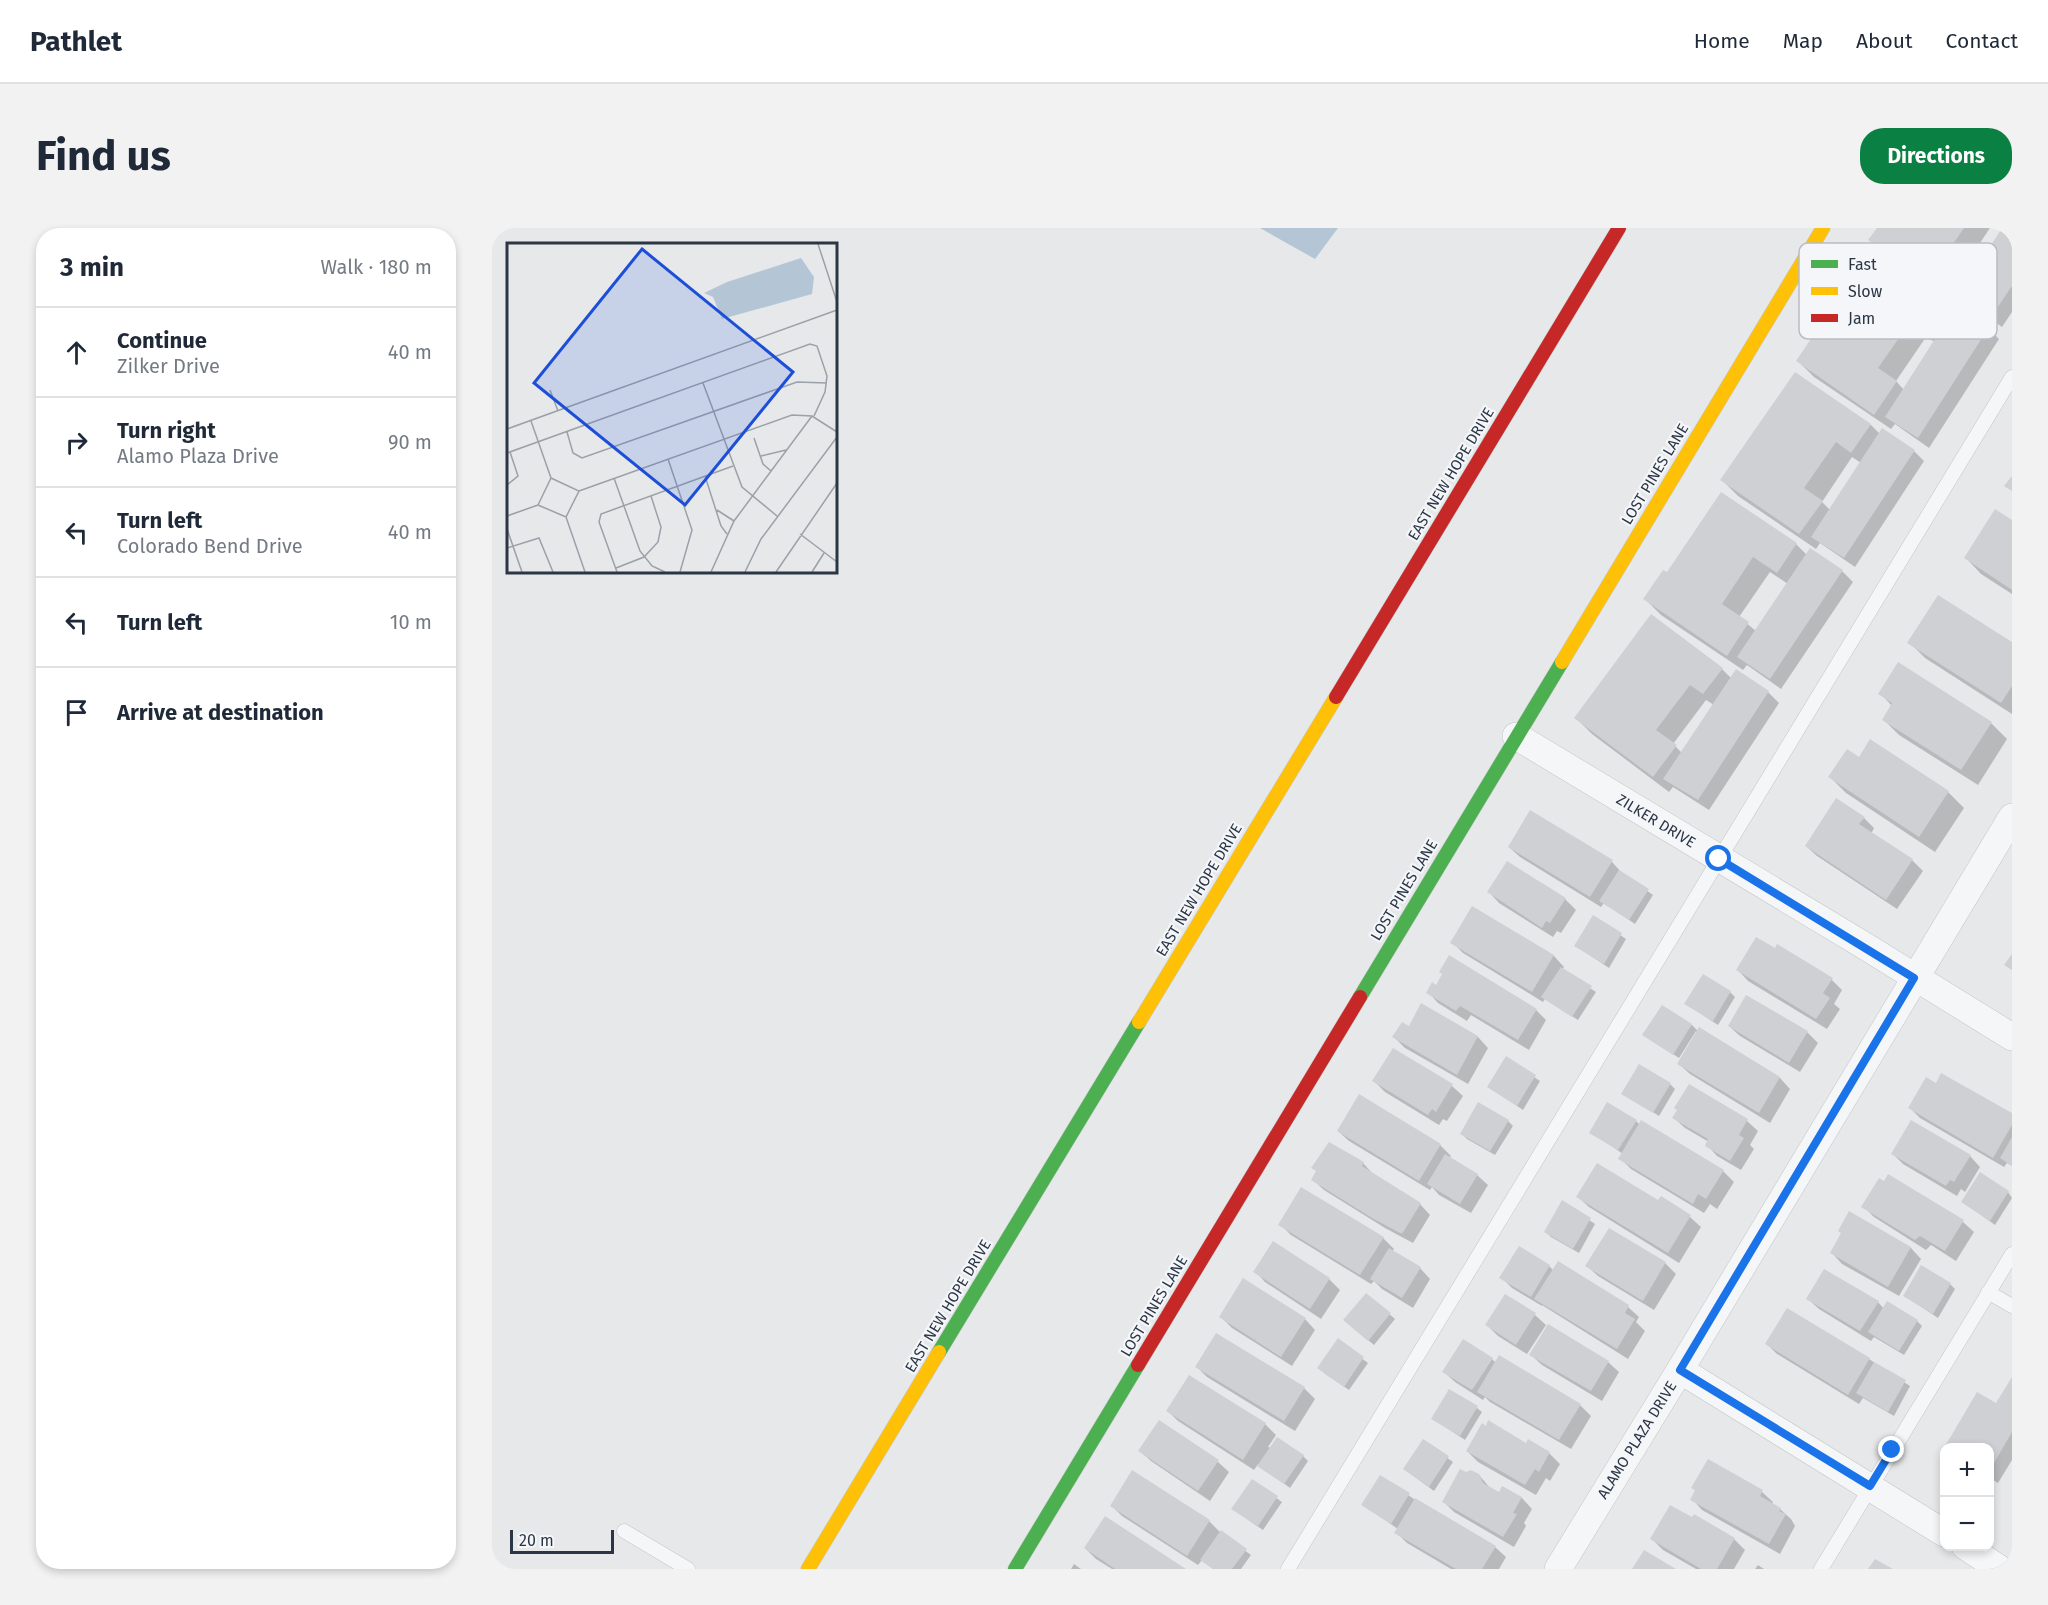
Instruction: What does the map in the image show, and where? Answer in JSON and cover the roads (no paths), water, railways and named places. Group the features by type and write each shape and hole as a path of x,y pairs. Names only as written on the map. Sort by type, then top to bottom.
{"street":[{"name":"EAST NEW HOPE DRIVE","path":"808,1569 1619,228"},
{"name":"LOST PINES LANE","path":"1814,243 1823,228"},
{"name":"LOST PINES LANE","path":"1015,1569 1799,268"},
{"name":"ZILKER DRIVE","path":"1516,736 2012,1037"},
{"name":"ALAMO PLAZA DRIVE","path":"1558,1569 2012,817"},
{"path":"1680,1370 1940,1530"},
{"path":"1973,1551 2000,1569"}],"lane":[{"path":"1288,1569 2012,377"},
{"path":"1821,1569 2012,1254"},
{"path":"1989,1292 2012,1306"},
{"path":"624,1531 688,1569"}],"water":[{"path":"1260,228 1338,228 1315,259"}]}
